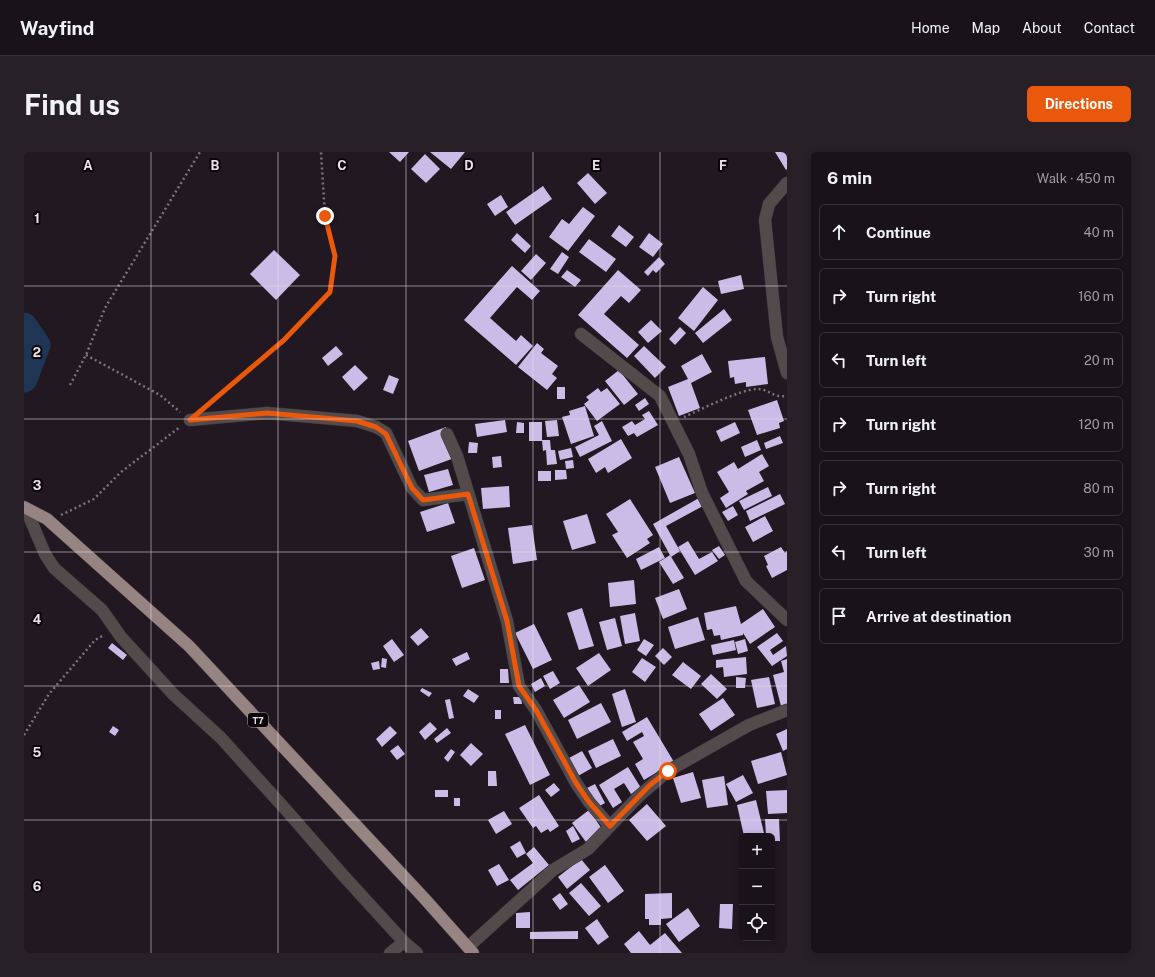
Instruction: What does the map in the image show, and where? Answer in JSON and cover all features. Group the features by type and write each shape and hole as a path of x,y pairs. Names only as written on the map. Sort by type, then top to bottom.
{"highway":[{"name":"T7","path":"25,508 47,519 189,646 424,898 470,950"}],"street":[{"path":"787,183 769,204 765,220 778,337 787,373"},
{"path":"581,334 660,396 672,422 690,454 702,493 746,580 787,620"},
{"path":"190,420 267,413 357,421 376,427 386,434 412,488 423,500 468,494"},
{"path":"447,434 457,456 507,621 519,686 536,710 576,783 589,802 610,826"},
{"path":"25,508 45,554 54,568 102,610 122,637 173,694 226,744 404,942 417,953"},
{"path":"470,950 554,870 588,849 650,785 668,771 749,724 787,710"},
{"path":"390,953 404,942"}],"path":[{"path":"70,385 86,355 105,308 200,152"},
{"path":"208,405 284,340 330,292 335,256 325,216 321,152"},
{"path":"47,519 72,511 94,499 121,472 190,420 160,396 86,355"},
{"path":"672,422 724,399 757,389 765,390 778,397 787,396"},
{"path":"24,735 49,694 95,640 108,633 122,637"}],"building":[{"path":"389,152 409,152 400,162"},
{"path":"430,152 465,152 451,169"},
{"path":"775,152 787,152 786,170"},
{"path":"425,154 440,169 426,183 411,169"},
{"path":"588,173 607,193 595,204 577,183"},
{"path":"543,186 552,199 515,225 506,212"},
{"path":"501,195 508,207 495,216 487,204"},
{"path":"583,207 595,216 568,251 549,237 562,219 569,224"},
{"path":"619,225 634,237 626,247 611,236"},
{"path":"517,233 531,246 525,253 511,240"},
{"path":"649,233 663,244 653,257 639,247"},
{"path":"589,239 616,259 606,272 579,252"},
{"path":"274,250 300,275 276,300 250,274"},
{"path":"562,252 569,257 558,274 550,269"},
{"path":"536,254 546,263 531,280 521,271"},
{"path":"659,257 665,264 656,273 653,270 648,276 644,272"},
{"path":"512,266 540,291 532,300 517,287 490,318 516,341 521,335 533,346 516,365 464,320"},
{"path":"567,270 581,280 575,287 561,277"},
{"path":"618,270 641,290 629,303 621,296 604,314 639,345 627,358 578,315"},
{"path":"741,275 744,289 721,294 718,281"},
{"path":"703,287 718,300 694,331 678,318"},
{"path":"724,309 732,320 703,343 695,333"},
{"path":"651,320 662,331 648,343 638,332"},
{"path":"680,327 686,333 675,345 669,339"},
{"path":"537,343 544,349 541,353 558,366 552,374 557,378 547,390 518,367"},
{"path":"336,346 343,354 328,366 322,358"},
{"path":"644,346 666,367 655,378 634,356"},
{"path":"702,354 712,372 691,383 700,408 679,416 668,387 688,379 681,366"},
{"path":"765,357 768,384 746,387 746,382 735,384 734,377 730,378 728,361"},
{"path":"355,365 368,378 354,391 342,377"},
{"path":"619,370 638,394 624,405 605,381"},
{"path":"389,375 399,379 393,394 383,390"},
{"path":"557,387 565,387 565,399 557,399"},
{"path":"598,388 601,392 607,388 620,404 597,421 584,404 589,400 586,397"},
{"path":"645,398 649,404 639,411 635,405"},
{"path":"777,400 784,421 779,423 780,428 757,435 748,410"},
{"path":"585,406 594,436 571,444 562,417 570,415 569,411"},
{"path":"649,411 658,425 637,437 634,433 628,436 622,427 632,421 635,425 645,419 642,415"},
{"path":"505,420 507,432 477,437 475,424"},
{"path":"557,420 559,436 547,437 545,421"},
{"path":"602,421 612,441 580,457 575,447 599,435 594,426"},
{"path":"517,422 524,423 524,433 516,433"},
{"path":"529,422 542,422 542,441 529,441"},
{"path":"735,422 740,433 721,442 716,431"},
{"path":"446,427 457,457 419,471 408,441"},
{"path":"780,436 783,443 766,449 764,443"},
{"path":"621,439 632,458 608,473 605,467 596,473 588,459"},
{"path":"542,440 550,440 551,450 555,450 557,464 547,465 546,450 543,451"},
{"path":"757,440 761,450 745,457 741,447"},
{"path":"469,442 478,443 477,453 468,453"},
{"path":"571,448 573,457 560,460 558,451"},
{"path":"762,454 769,466 759,472 764,481 746,491 748,494 726,508 720,498 729,492 717,472 734,462 738,469"},
{"path":"501,456 502,467 493,468 492,457"},
{"path":"679,457 695,493 670,503 655,467"},
{"path":"573,460 574,468 566,469 565,461"},
{"path":"448,469 453,485 429,492 424,475"},
{"path":"555,470 566,470 567,479 555,480"},
{"path":"538,471 551,471 551,481 538,481"},
{"path":"509,486 510,507 483,509 481,488"},
{"path":"768,487 772,496 744,510 739,501"},
{"path":"780,494 785,504 750,521 746,511"},
{"path":"699,498 703,506 666,526 680,551 671,557 653,524"},
{"path":"630,499 653,535 647,539 650,543 627,558 612,535 618,532 606,514"},
{"path":"448,503 455,523 427,532 420,512"},
{"path":"733,506 738,515 728,521 722,512"},
{"path":"587,514 596,543 572,550 563,521"},
{"path":"765,516 773,531 753,542 745,527"},
{"path":"532,525 537,560 513,564 508,528"},
{"path":"688,541 699,559 712,552 718,561 695,575 678,547"},
{"path":"719,546 725,555 719,559 712,550"},
{"path":"659,547 665,558 641,570 636,559"},
{"path":"781,547 785,553 787,551 787,570 772,578 766,566 768,565 764,556"},
{"path":"474,548 485,580 462,588 451,556"},
{"path":"670,555 684,578 673,584 659,562"},
{"path":"634,580 636,604 610,607 608,583"},
{"path":"679,589 687,609 663,619 655,598"},
{"path":"736,606 741,624 763,609 775,627 750,644 743,633 743,635 721,640 720,635 714,636 712,629 707,630 704,613"},
{"path":"582,608 594,646 579,650 567,613"},
{"path":"635,613 640,641 625,644 620,616"},
{"path":"698,617 705,640 675,649 668,627"},
{"path":"615,618 622,646 607,650 599,622"},
{"path":"534,624 552,660 533,669 515,633"},
{"path":"421,628 429,637 418,646 410,637"},
{"path":"777,633 783,641 770,650 773,655 786,646 787,656 772,666 757,647"},
{"path":"392,639 404,655 394,662 383,646"},
{"path":"644,639 654,645 646,656 637,650"},
{"path":"745,639 748,651 738,654 735,642"},
{"path":"734,640 736,650 713,655 711,645"},
{"path":"112,643 127,655 123,660 108,648"},
{"path":"663,648 672,657 664,665 655,656"},
{"path":"467,652 470,659 456,666 452,659"},
{"path":"599,653 611,670 588,686 576,668"},
{"path":"746,657 747,674 724,677 723,667 716,668 716,660"},
{"path":"382,658 387,659 386,668 381,667"},
{"path":"642,658 656,667 645,682 632,672"},
{"path":"787,659 787,704 781,706 773,675 784,672 781,661"},
{"path":"379,661 380,669 373,670 371,663"},
{"path":"683,662 701,676 691,689 672,675"},
{"path":"500,669 508,669 509,683 500,683"},
{"path":"553,671 560,683 550,689 543,676"},
{"path":"711,674 727,689 717,699 701,684"},
{"path":"736,677 746,678 745,688 736,688"},
{"path":"769,677 775,704 757,708 751,680"},
{"path":"541,678 545,686 535,692 531,684"},
{"path":"579,685 590,702 564,718 553,700"},
{"path":"422,688 432,693 429,697 420,691"},
{"path":"468,689 479,696 474,703 463,696"},
{"path":"625,689 636,722 622,727 612,694"},
{"path":"513,697 521,697 522,704 514,704"},
{"path":"723,698 735,715 711,731 699,714"},
{"path":"450,699 454,718 449,719 445,700"},
{"path":"601,703 611,722 577,739 568,720"},
{"path":"495,710 501,710 501,719 495,719"},
{"path":"647,717 674,762 644,780 635,764 643,759 633,742 644,736 642,732 627,741 622,732"},
{"path":"430,722 437,729 425,740 419,732"},
{"path":"525,725 550,775 530,785 505,734"},
{"path":"113,726 119,730 115,736 109,732"},
{"path":"390,726 397,733 382,747 376,739"},
{"path":"447,728 451,733 437,743 434,739"},
{"path":"787,729 787,749 783,751 776,734"},
{"path":"613,739 621,756 596,768 588,751"},
{"path":"471,743 483,754 471,766 460,755"},
{"path":"398,745 405,754 397,760 390,751"},
{"path":"451,749 455,752 448,762 444,758"},
{"path":"582,751 592,768 578,776 569,758"},
{"path":"781,752 787,775 758,784 751,761"},
{"path":"628,767 641,788 631,794 624,783 614,789 622,802 613,808 599,785"},
{"path":"488,771 496,771 497,786 488,786"},
{"path":"693,772 701,798 681,803 673,778"},
{"path":"743,775 753,793 736,802 726,784"},
{"path":"724,776 728,805 707,808 702,780"},
{"path":"554,783 560,790 551,797 545,790"},
{"path":"595,784 605,803 598,807 587,788"},
{"path":"435,790 448,790 448,797 435,797"},
{"path":"787,790 787,813 768,814 766,791"},
{"path":"539,795 559,826 550,832 548,829 541,833 536,826 533,828 519,808"},
{"path":"454,798 460,798 460,806 454,806"},
{"path":"756,800 764,833 743,833 737,805"},
{"path":"647,804 666,826 647,841 629,820"},
{"path":"589,810 602,829 586,842 572,823"},
{"path":"504,811 512,824 496,834 488,820"},
{"path":"765,819 779,819 780,841 775,841 775,833 766,833"},
{"path":"573,826 580,839 572,843 566,831"},
{"path":"520,841 526,853 517,858 510,847"},
{"path":"534,847 549,865 518,890 510,880 533,863 526,854"},
{"path":"581,859 590,870 567,889 558,877"},
{"path":"499,864 509,880 497,886 488,870"},
{"path":"605,865 624,891 608,903 589,877"},
{"path":"581,883 601,906 589,916 569,893"},
{"path":"560,893 568,904 560,910 552,899"},
{"path":"672,893 672,918 661,919 661,925 649,925 649,919 645,919 645,894"},
{"path":"720,904 733,904 732,929 719,928"},
{"path":"688,908 700,926 679,942 666,924"},
{"path":"530,912 530,928 516,928 516,913"},
{"path":"597,919 609,937 598,945 585,928"},
{"path":"578,931 578,939 530,939 530,932"},
{"path":"639,931 650,945 665,933 682,953 631,953 624,944"}],"waterway":[{"path":"24,326 37,345 24,379"}],"route":[{"path":"325,216 335,256 330,292 284,340 190,420 267,413 357,421 376,427 386,434 412,488 423,500 468,494 507,621 519,686 536,710 576,783 589,802 610,826 626,812 650,785 668,771"}]}
